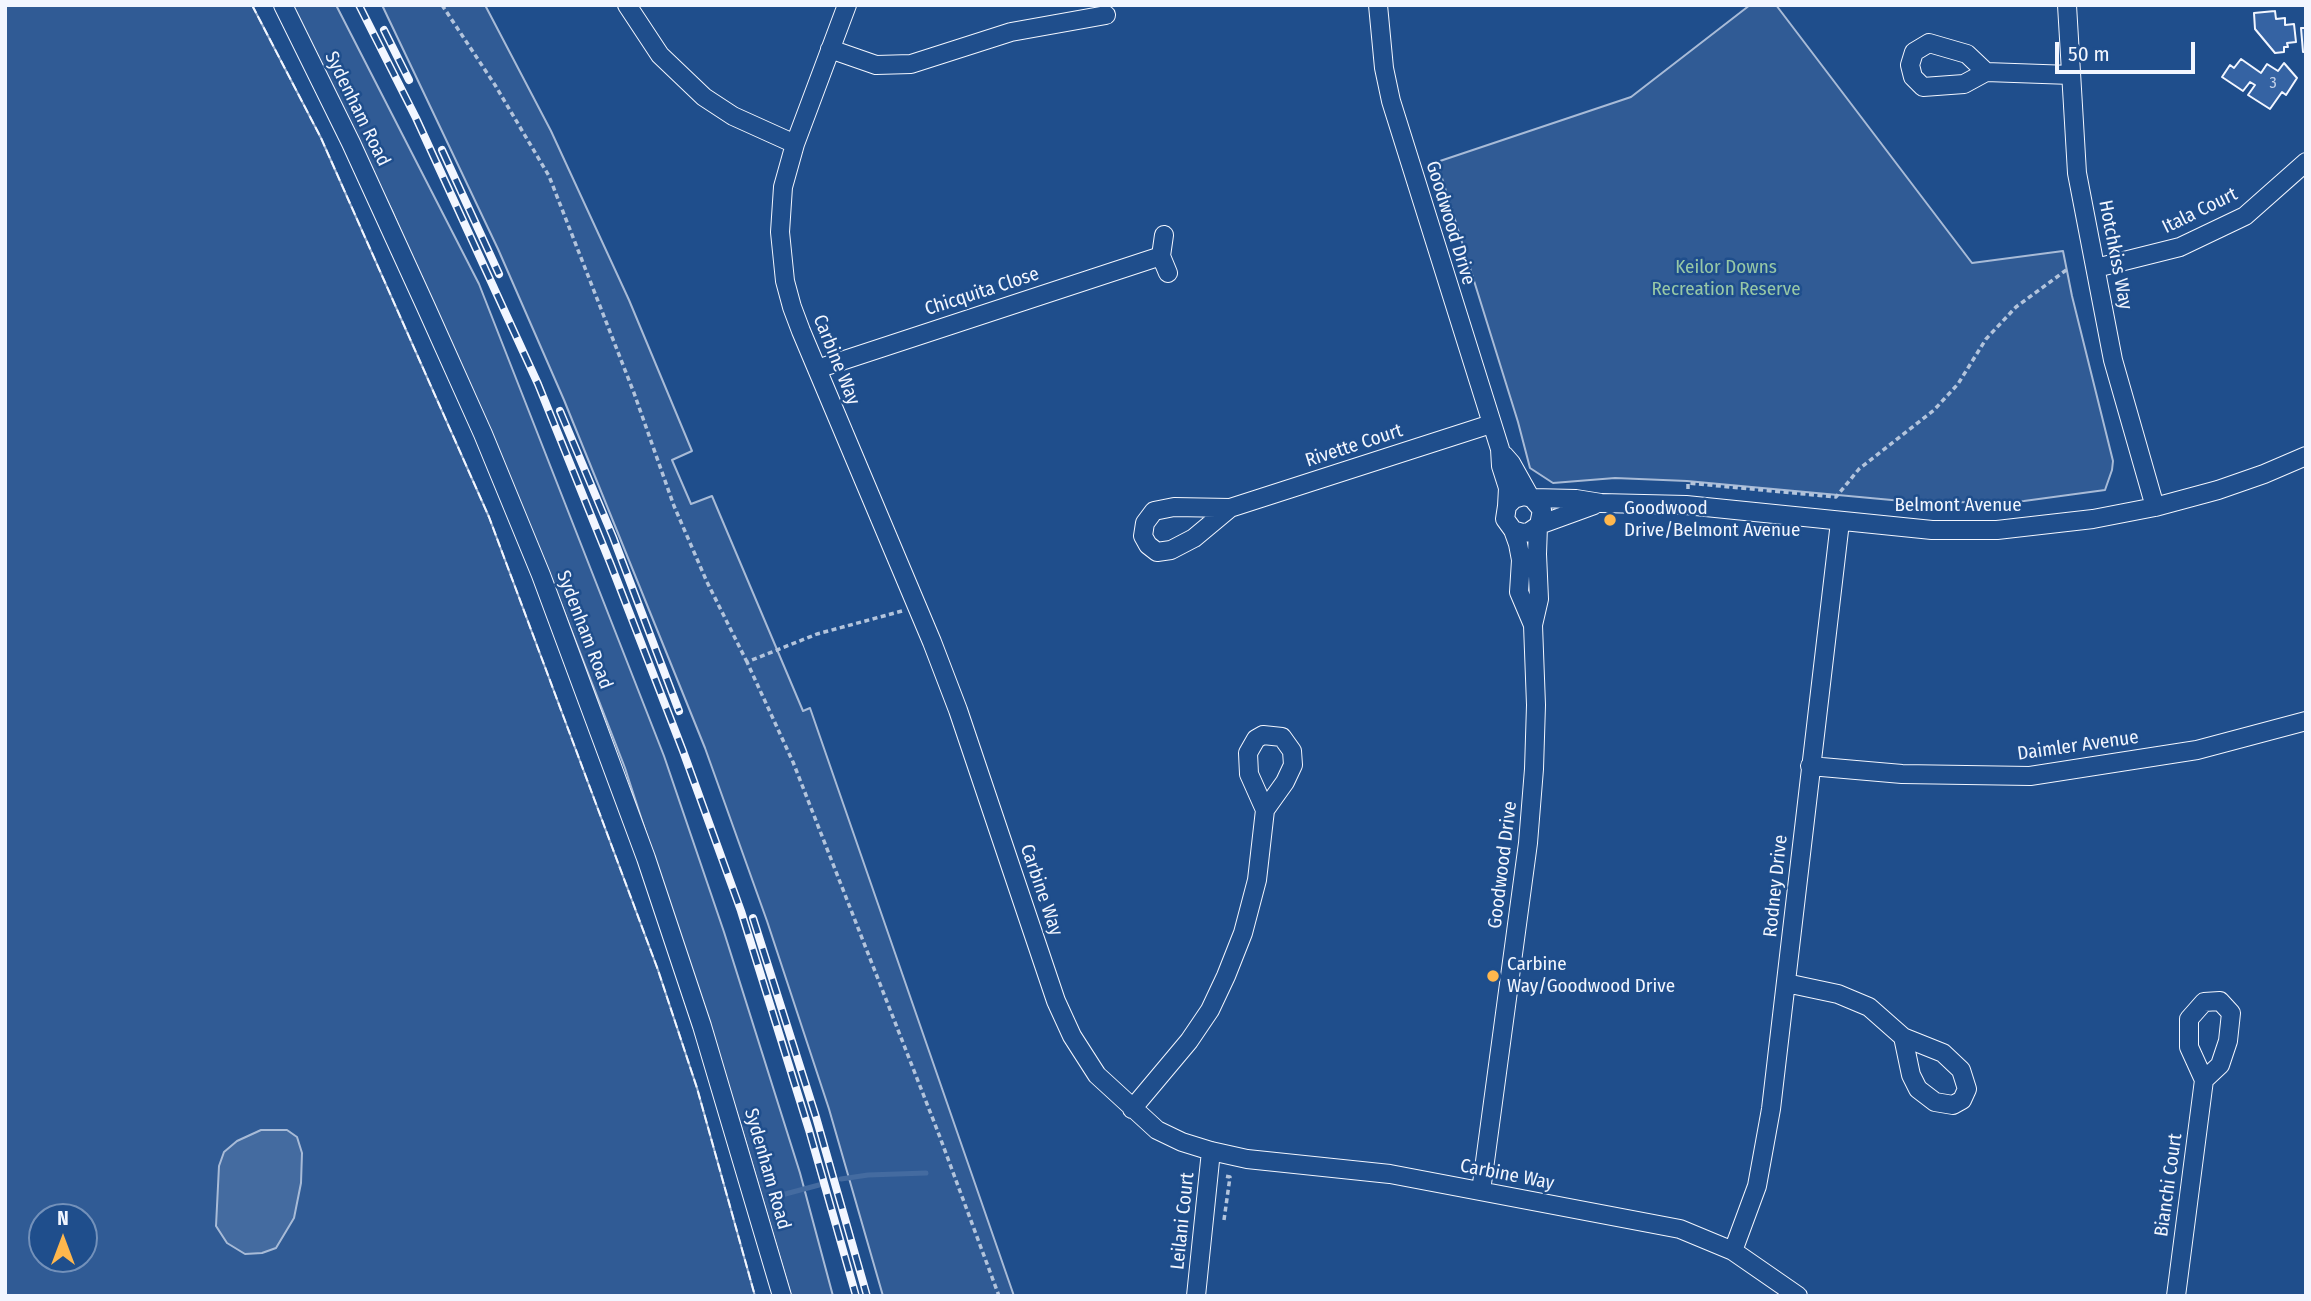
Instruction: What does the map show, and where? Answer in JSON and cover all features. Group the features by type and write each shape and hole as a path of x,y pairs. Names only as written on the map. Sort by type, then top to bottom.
{"street":[{"name":"Sydenham Road","path":"283,5 351,143 426,307 483,434 541,575 599,727 694,1000 782,1296"},
{"path":"627,5 660,55 704,97 733,116 795,144"},
{"name":"Carbine Way","path":"847,5 795,144 783,187 781,256 792,307 958,710 1056,1001 1072,1036 1097,1075 1157,1130 1182,1142 1247,1158 1390,1174 1680,1229 1733,1251 1798,1296"},
{"name":"Goodwood Drive","path":"1378,5 1384,68 1391,101 1500,449 1501,466 1508,488 1507,506"},
{"name":"Hotchkiss Way","path":"2067,5 2077,173 2113,360 2155,507"},
{"path":"830,49 876,65 911,64 1010,32 1107,16"},
{"path":"1986,72 2071,75"},
{"name":"Itala Court","path":"2096,268 2180,247 2245,216 2306,162"},
{"path":"1164,235 1161,256 1168,273"},
{"name":"Chicquita Close","path":"817,369 1161,256"},
{"name":"Rivette Court","path":"1230,508 1491,424"},
{"name":"Goodwood Drive","path":"1500,449 1531,498"},
{"name":"Belmont Avenue","path":"1531,498 1686,505 1932,530 1997,530 2093,519 2155,507 2241,482 2306,456"},
{"path":"1519,497 1531,498 1542,510 1539,525 1529,533 1513,530 1505,519 1507,506 1519,497"},
{"name":"Belmont Avenue","path":"1539,525 1601,503"},
{"name":"Rodney Drive","path":"1733,1251 1757,1186 1771,1109 1840,522"},
{"name":"Goodwood Drive","path":"1482,1191 1528,843 1534,769 1536,705 1533,625 1539,599 1536,554 1539,525"},
{"name":"Goodwood Drive","path":"1513,530 1521,560 1519,592 1533,625"},
{"name":"Daimler Avenue","path":"1810,766 1902,774 2030,776 2197,750 2306,720"},
{"path":"1132,1109 1189,1041 1210,1010 1226,976 1243,933 1257,880 1265,810"},
{"path":"1786,983 1838,994 1869,1007 1903,1037"},
{"name":"Bianchi Court","path":"2176,1296 2204,1080"},
{"name":"Leilani Court","path":"1196,1296 1211,1151"}],"path":[{"path":"442,5 550,176 634,393 674,506 707,582 793,762 938,1132 999,1296"},
{"path":"1686,505 1688,484 1836,497 1859,469 1934,410 1958,384 1986,339 2016,307 2069,268"},
{"path":"747,662 817,634 896,614 916,606"}],"shaded area":[{"path":"5,5 252,5 321,138 489,517 658,970 697,1088 755,1296 5,1296"},
{"path":"290,5 336,5 479,284 664,756 724,932 800,1173 833,1296 791,1296 739,1120 625,768 562,606 392,211"},
{"path":"382,5 485,5 551,131 629,300 692,451 672,460 691,504 712,496 803,711 810,708 1014,1296 883,1296 829,1109 767,921 705,748 564,400 498,249"},
{"name":"Keilor Downs Recreation Reserve","path":"1750,5 1776,5 1972,263 2063,251 2113,461 2105,490 2024,501 1924,503 1687,481 1615,478 1553,483 1530,468 1437,162 1631,97"},
{"path":"261,1130 287,1130 297,1137 302,1153 301,1183 294,1218 276,1248 262,1253 245,1254 227,1243 216,1226 219,1166 224,1152 237,1141"}],"building":[{"path":"2275,11 2276,19 2285,18 2285,25 2294,24 2296,42 2287,43 2288,47 2284,47 2284,52 2275,53 2255,29 2254,13"},
{"path":"2301,28 2306,28 2306,52 2303,52"},
{"path":"2241,59 2261,73 2267,64 2278,71 2284,63 2297,78 2286,95 2282,92 2270,109 2248,95 2255,85 2250,82 2243,91 2222,77 2230,65 2234,68"}],"waterway":[{"path":"841,1179 926,1173"},
{"path":"774,1197 819,1185"}],"railway":[{"path":"359,5 416,118 538,384 683,751 741,911 809,1130 856,1296"},
{"path":"384,30 409,80"},
{"path":"442,150 499,274"},
{"path":"560,411 613,537 679,711"},
{"path":"753,918 816,1117 867,1296"}],"fence":[{"path":"252,5 321,138 489,517 658,970 697,1088 755,1296"}],"place":[{"name":"Goodwood Drive/Belmont Avenue","path":"1610,520"},
{"name":"Carbine Way/Goodwood Drive","path":"1493,976"}]}
